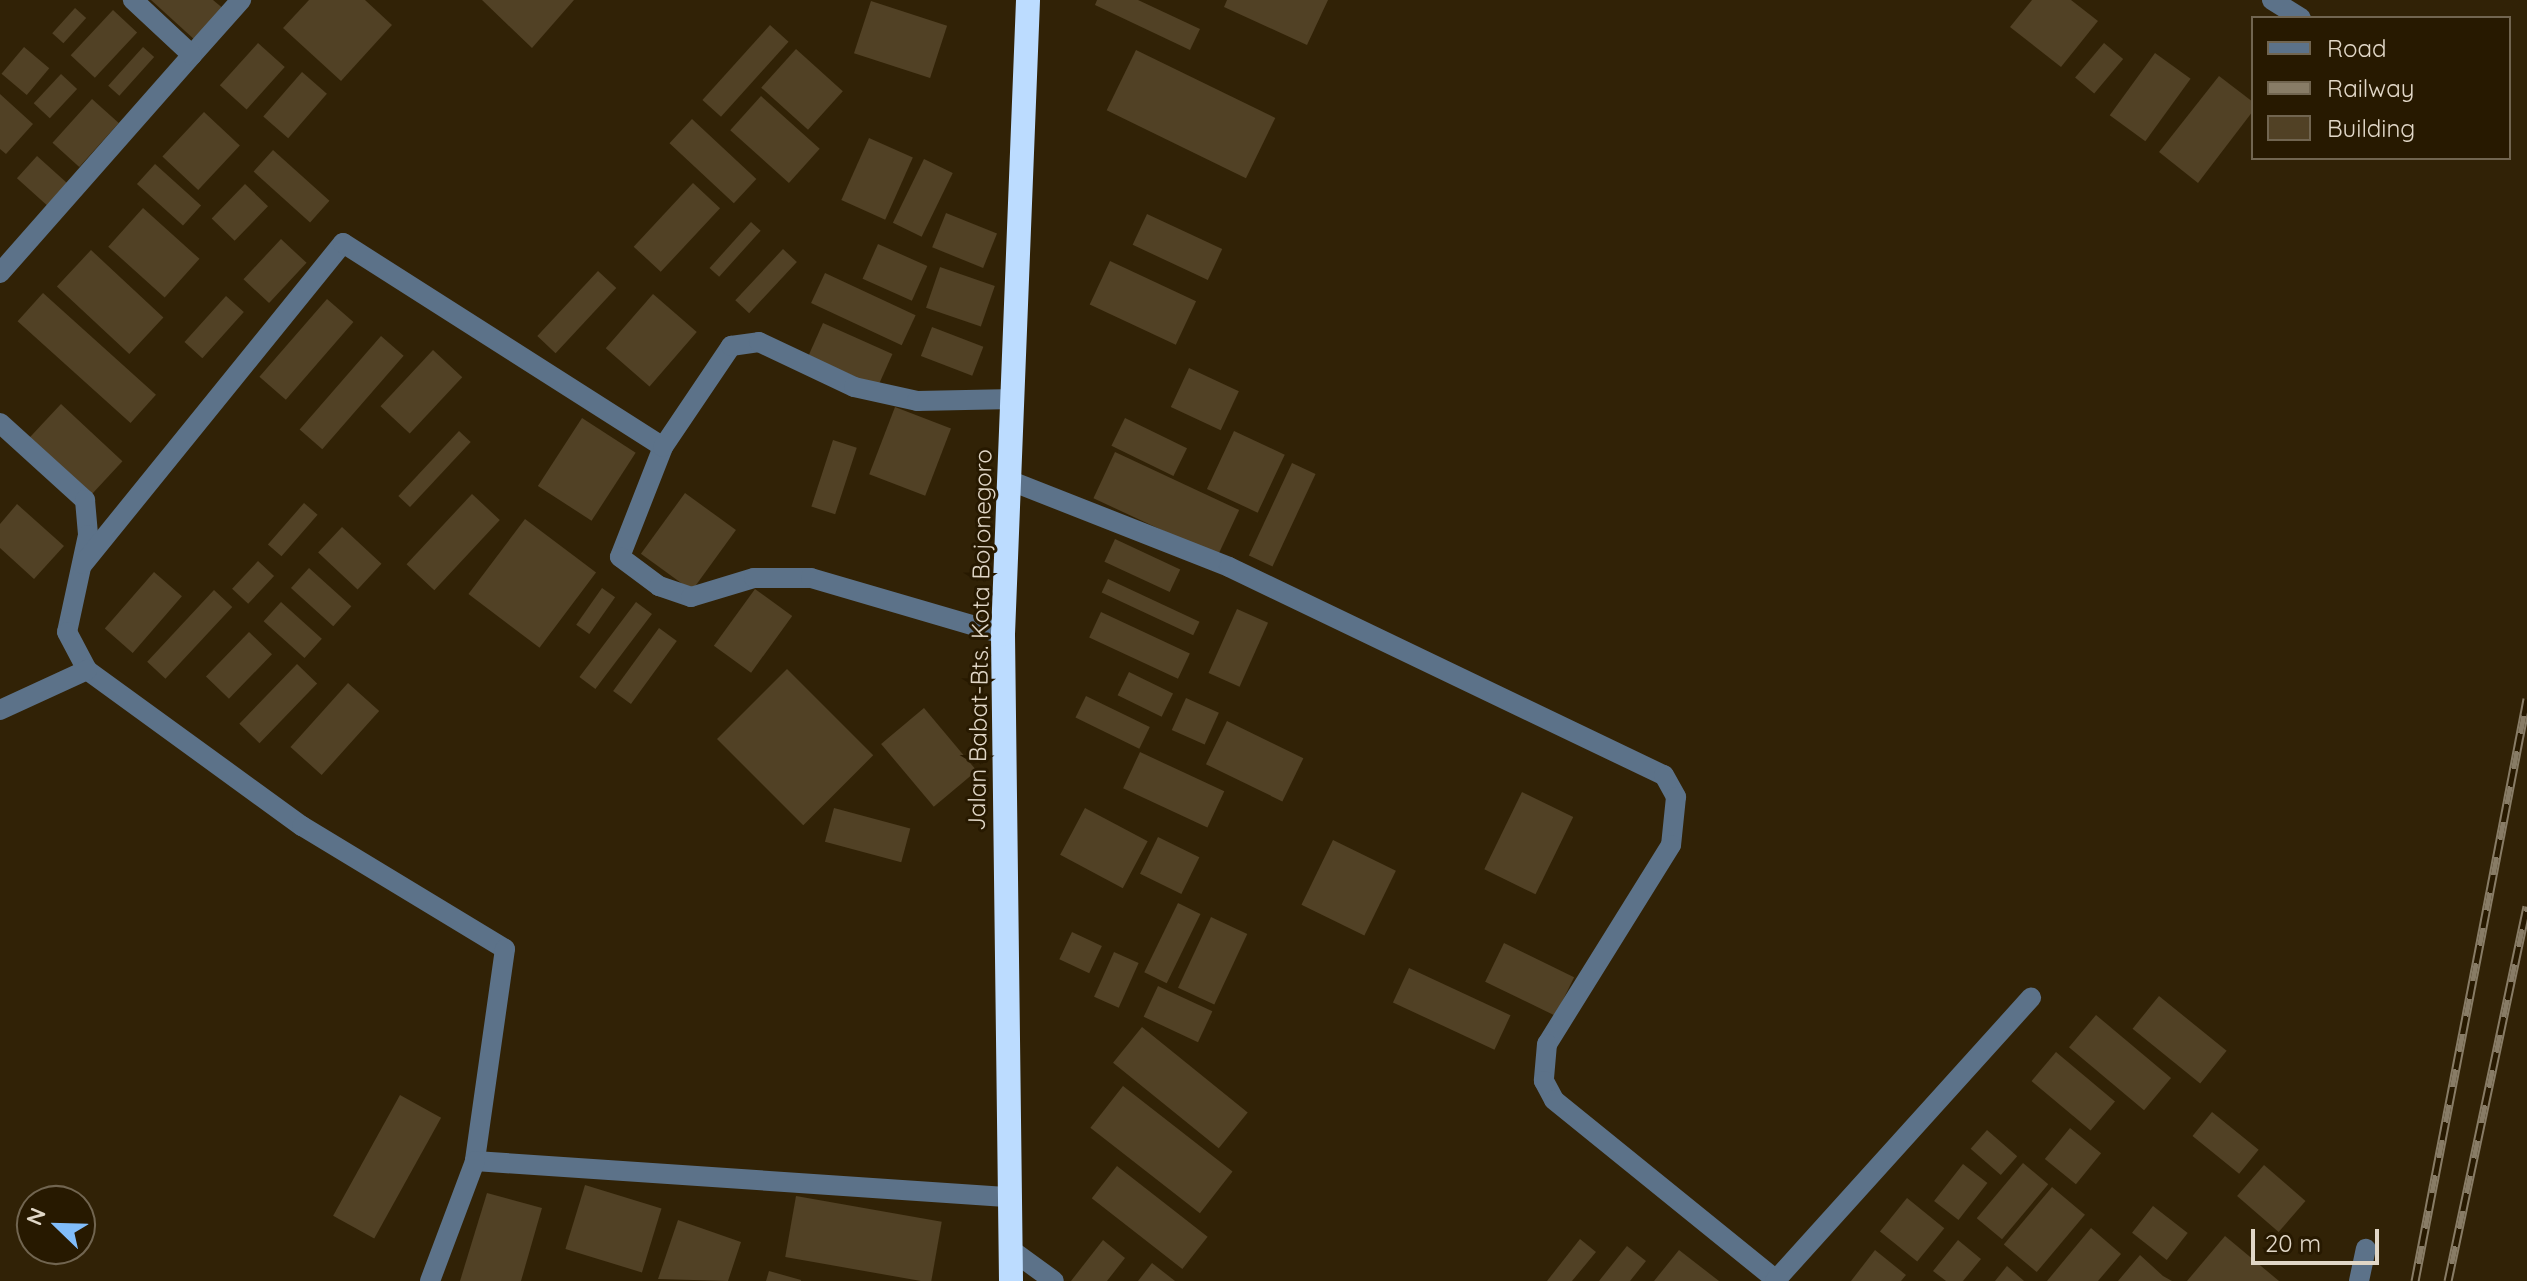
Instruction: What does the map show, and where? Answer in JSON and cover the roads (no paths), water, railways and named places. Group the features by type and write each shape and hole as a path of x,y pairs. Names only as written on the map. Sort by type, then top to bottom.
{"highway":[{"name":"Jalan Babat-Bts. Kota Bojonegoro","path":"1011,1281 1006,1197 1003,634 1028,0"}],"street":[{"path":"133,0 192,55"},
{"path":"0,273 241,0"},
{"path":"2272,0 2298,16"},
{"path":"83,564 343,243 663,447"},
{"path":"1003,634 811,578 754,578 691,597 659,586 620,557 663,447 731,346 759,342 854,387 917,401 1014,399"},
{"path":"0,423 85,500 83,564 67,632 87,670 302,826 505,949 475,1161 430,1281"},
{"path":"1011,481 1229,567 1664,775 1676,797 1671,845 1547,1044 1544,1081 1554,1100 1776,1280 2031,998"},
{"path":"0,710 87,670"},
{"path":"475,1161 1006,1197"},
{"path":"1010,1249 1054,1281"},
{"path":"2359,1281 2366,1249"}],"railway":[{"path":"2415,1281 2527,699"},
{"path":"2448,1281 2527,906"}]}
